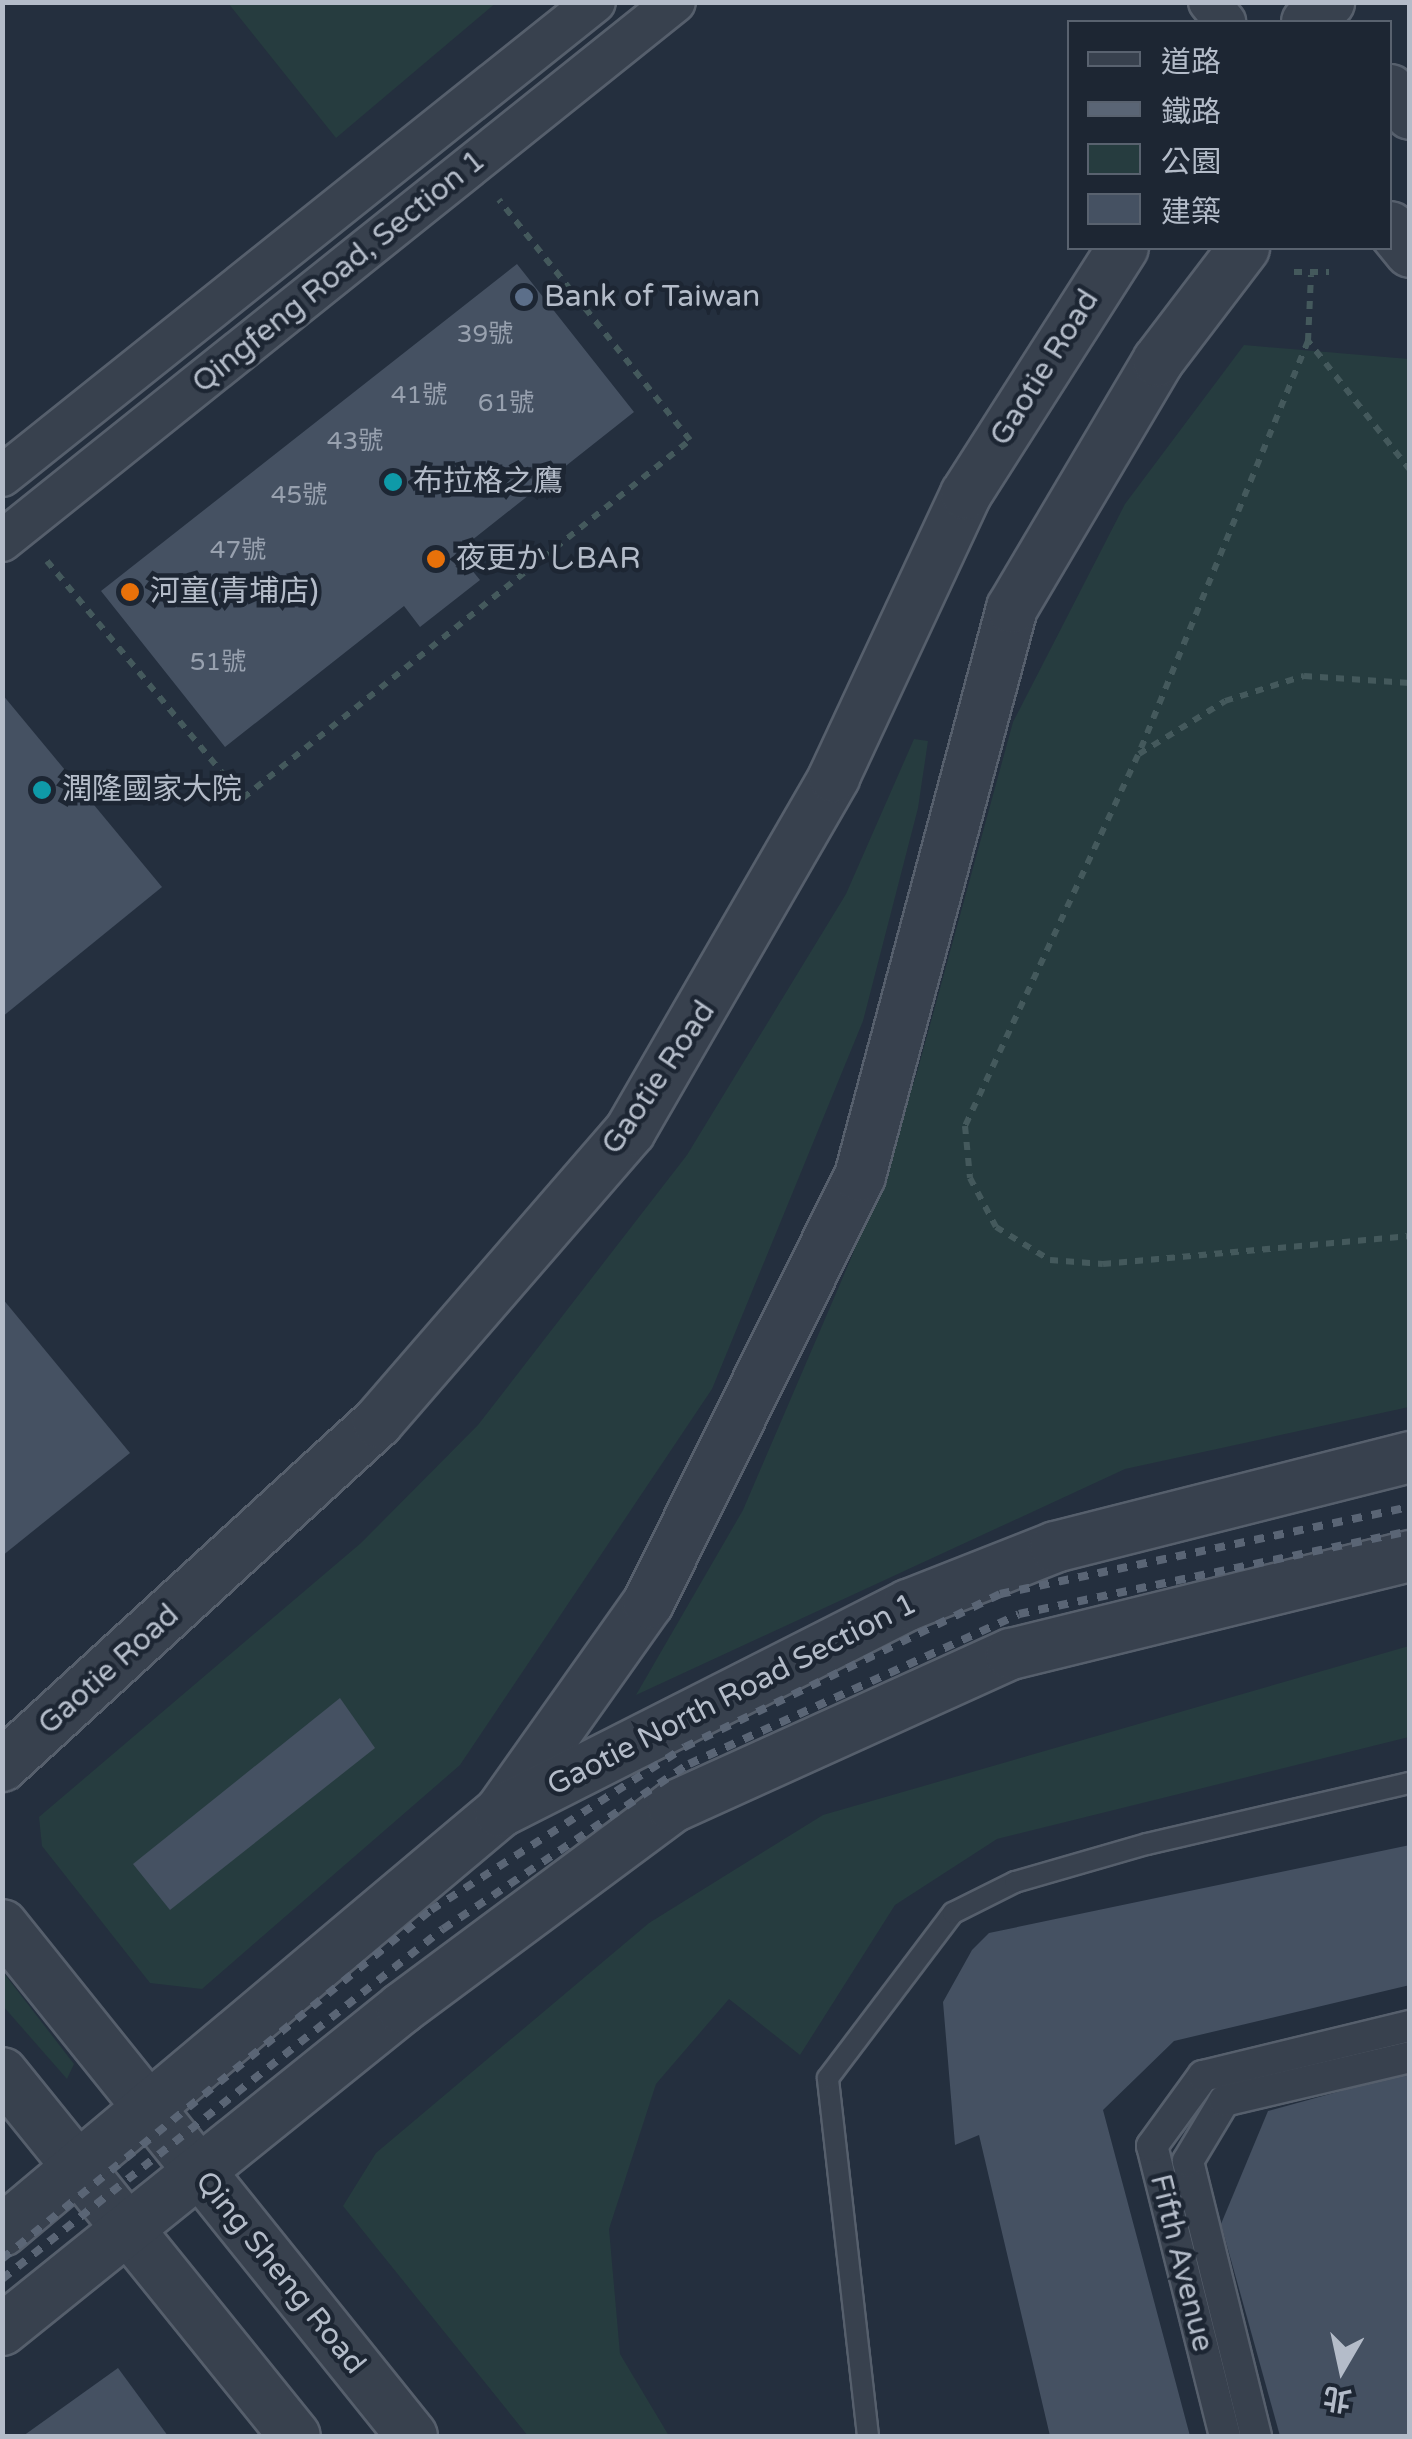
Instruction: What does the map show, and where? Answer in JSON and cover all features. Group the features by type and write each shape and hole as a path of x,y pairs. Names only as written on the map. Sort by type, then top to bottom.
{"street":[{"name":"Qingfeng Road, Section 1","path":"2,476 595,2"},
{"name":"Qingfeng Road, Section 1","path":"2,541 675,2"},
{"path":"1392,92 1410,114"},
{"path":"1392,230 1410,252"},
{"name":"Gaotie Road","path":"2,1766 378,1422 630,1131 834,778 966,494 1122,250"},
{"path":"500,1812 648,1603 860,1176 1012,608 1158,362 1242,250"},
{"name":"Gaotie North Road Section 1","path":"2,2231 500,1812 908,1605 1000,1568 1195,1507 1410,1457"},
{"path":"2,2330 198,2172 673,1807 1010,1654 1410,1556"},
{"name":"Qing Sheng Road","path":"2,1925 412,2436"},
{"name":"Fifth Avenue","path":"1225,2436 1152,2146 1204,2076 1410,2026"},
{"name":"Fifth Avenue","path":"1256,2436 1188,2162 1224,2101 1410,2056"},
{"path":"2,2073 76,2170 294,2436"}],"lane":[{"path":"868,2436 828,2078 953,1913 1052,1871 1410,1783"}],"path":[{"path":"46,560 242,798 690,440 496,196"},
{"path":"1294,272 1329,272"},
{"path":"1311,275 1308,341 1138,755 965,1126 970,1178 996,1227 1050,1260 1103,1264 1410,1236"},
{"path":"1308,341 1410,470"},
{"path":"1138,755 1225,701 1304,676 1410,683"}],"green space":[{"path":"228,2 497,2 336,138 228,3"},
{"path":"1244,345 1409,359 1409,1407 1125,1469 636,1695 743,1510 852,1256 916,1076 1013,722 1125,504"},
{"path":"914,739 928,741 918,808 863,1021 712,1389 460,1765 202,1989 150,1983 42,1846 39,1817 361,1543 478,1425 687,1155 846,894"},
{"path":"1409,1646 1409,1737 997,1839 895,1905 800,2055 729,1999 656,2084 609,2229 620,2354 669,2436 528,2436 343,2206 376,2153 649,1923 823,1815"},
{"path":"3,1972 74,2064 67,2079 3,2006"}],"building":[{"name":"布拉格之鷹","path":"517,264 634,412 457,552 480,580 420,627 404,606 225,747 101,591"},
{"name":"潤隆國家大院","path":"2,694 162,887 2,1017"},
{"path":"2,1298 130,1453 2,1556"},
{"path":"340,1698 375,1748 170,1910 133,1864"},
{"path":"1410,1845 1410,1985 1174,2041 1103,2110 1190,2436 1050,2436 979,2135 955,2145 943,2002 972,1950 989,1933"},
{"path":"1410,2072 1410,2436 1280,2436 1221,2224 1268,2111"},
{"path":"118,2368 168,2436 23,2436"}],"railway":[{"path":"2,2259 431,1910 685,1747 1000,1594 1410,1507"},
{"path":"2,2279 443,1929 689,1764 1019,1614 1410,1531"}],"place":[{"name":"Bank of Taiwan","path":"524,297"},
{"name":"布拉格之鷹","path":"393,482"},
{"name":"夜更かしBAR","path":"436,559"},
{"name":"河童(青埔店)","path":"130,592"},
{"name":"潤隆國家大院","path":"42,790"}]}
